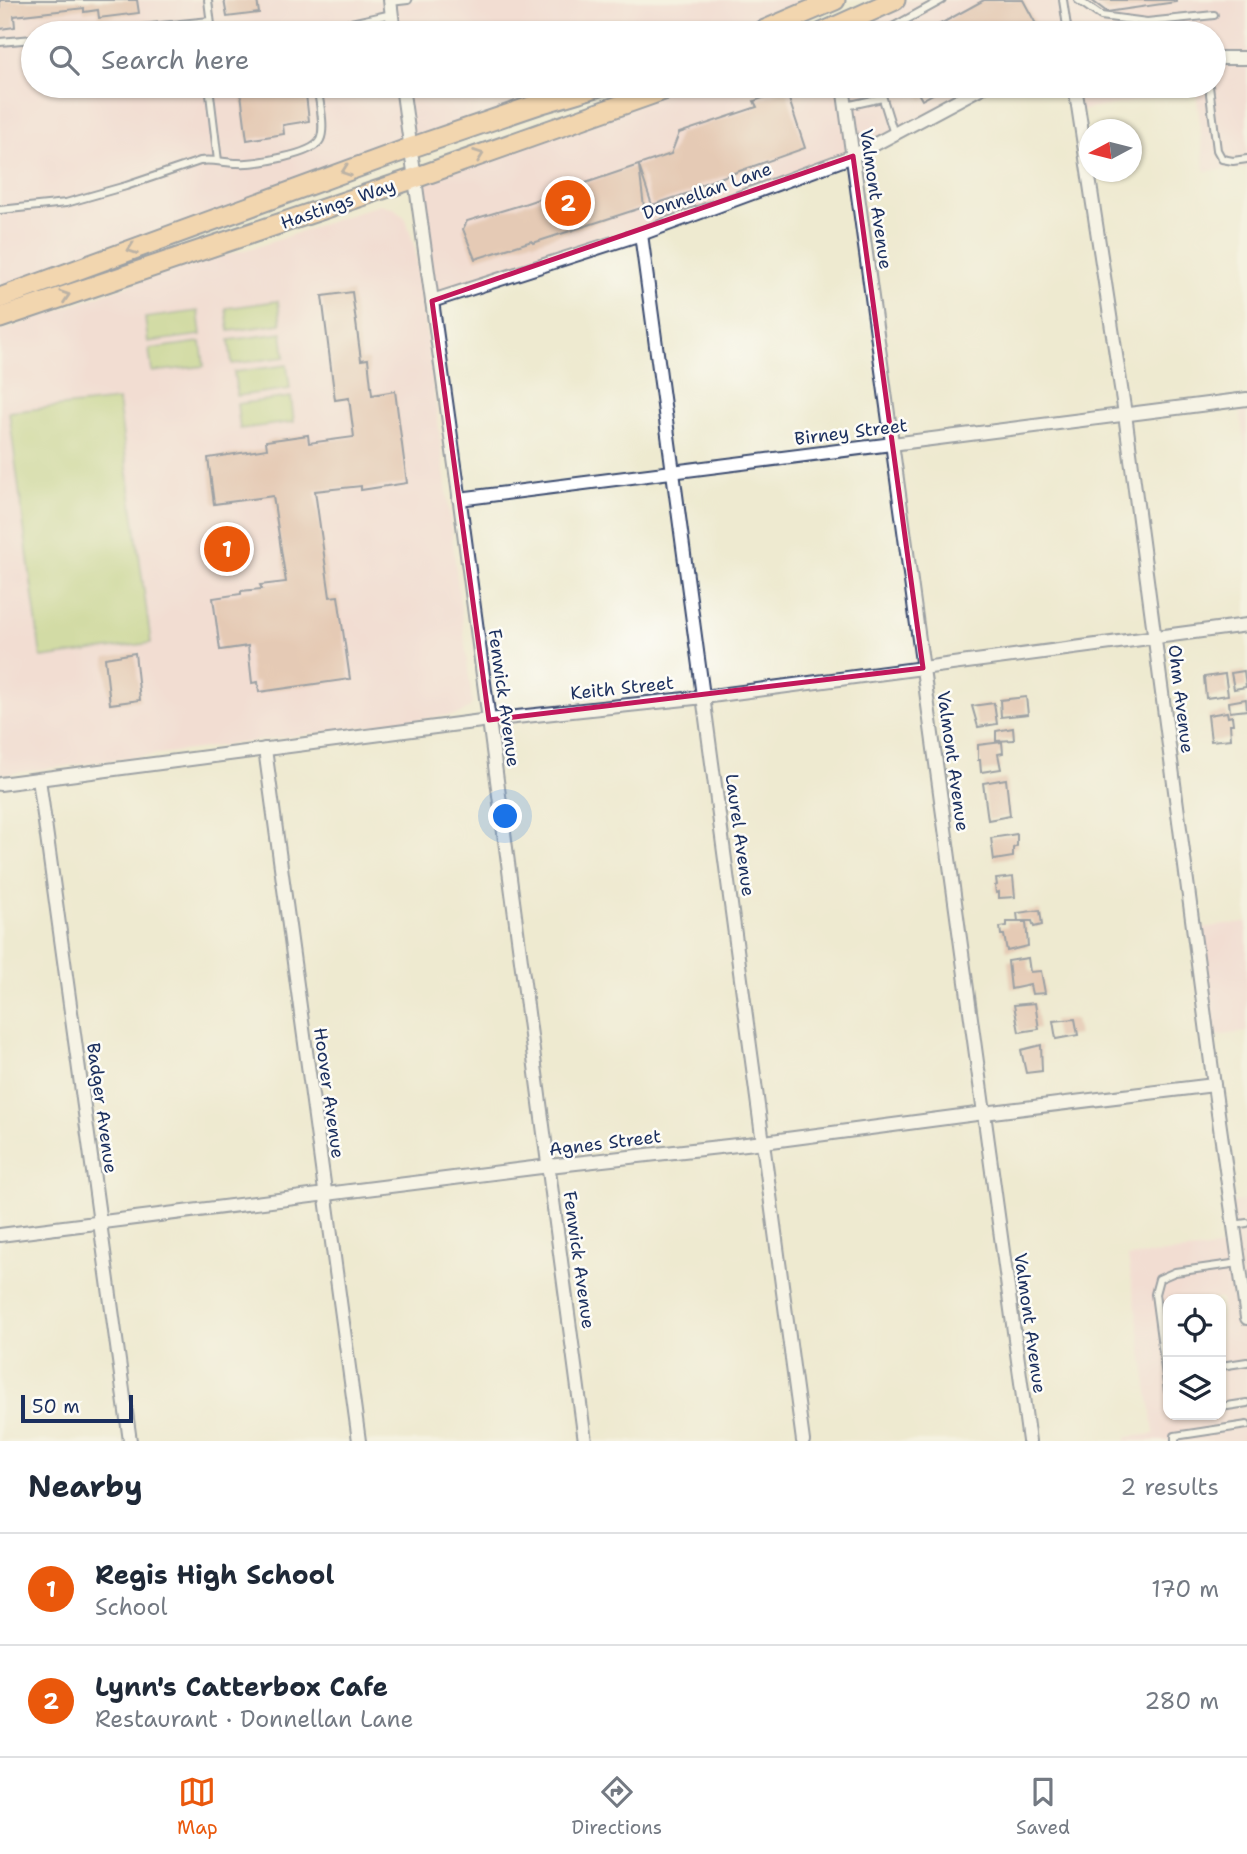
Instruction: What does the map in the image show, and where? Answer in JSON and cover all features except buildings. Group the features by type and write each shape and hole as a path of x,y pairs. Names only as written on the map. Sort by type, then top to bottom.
{"main road":[{"path":"853,21 895,0"},
{"path":"786,21 833,1"},
{"name":"Hastings Way","path":"0,298 410,148 559,98"},
{"name":"Hastings Way","path":"0,318 415,178 641,98"}],"street":[{"path":"832,21 833,1"},
{"path":"1226,58 1247,58"},
{"name":"Fenwick Avenue","path":"404,98 586,1441"},
{"name":"Valmont Avenue","path":"845,98 1029,1441"},
{"name":"Donnellan Lane","path":"432,301 641,234 852,156 962,98"},
{"name":"Ohm Avenue","path":"1077,98 1125,414 1247,1316"},
{"name":"Laurel Avenue","path":"641,234 803,1441"},
{"name":"Birney Street","path":"460,499 1247,399"},
{"name":"Keith Street","path":"0,784 1247,625"},
{"name":"Hoover Avenue","path":"264,749 359,1441"},
{"name":"Badger Avenue","path":"39,779 130,1441"},
{"name":"Agnes Street","path":"0,1235 1214,1085"}],"lane":[{"path":"208,0 210,21"},
{"path":"345,21 408,0"},
{"path":"904,21 942,0"},
{"path":"1063,0 1066,21"},
{"path":"1078,0 1101,16 1139,21"},
{"path":"1172,21 1214,15"},
{"path":"0,42 21,40"},
{"path":"210,98 218,160"},
{"path":"0,210 66,203 200,161 257,163 306,151 316,146 321,138 318,98"},
{"path":"846,106 883,98 894,134"},
{"path":"1210,98 1217,150 1222,159 1247,159"},
{"path":"1233,1225 1247,1223"},
{"path":"1165,1357 1155,1294 1159,1279 1175,1272 1239,1264"},
{"path":"1226,1365 1247,1362"},
{"path":"1226,1406 1247,1403"},
{"path":"1175,1441 1175,1436 1247,1425"}],"highlighted area":[{"path":"853,156 923,668 489,720 432,301"}],"shaded area":[{"path":"0,0 835,0 775,21 21,21 21,98 558,98 0,298"},
{"path":"895,0 1247,0 1247,168 1205,171 1197,98 1226,98 1226,21 849,21"},
{"path":"641,98 961,98 852,156 432,301 415,178"},
{"path":"1077,98 1151,98 1079,111"},
{"path":"380,204 394,208 406,219 415,249 471,693 470,707 455,715 0,775 0,331 176,268 263,245"},
{"path":"1247,399 1247,462 1238,400"},
{"path":"1247,922 1247,1032 1207,1037 1193,929"},
{"path":"1247,1200 1247,1441 1126,1441 1126,1437 1154,1434 1128,1257 1236,1246 1230,1203"}],"green space":[{"path":"278,301 281,324 229,331 226,308"},
{"path":"198,311 201,335 148,342 145,318"},
{"path":"282,333 285,357 232,364 229,340"},
{"path":"201,342 204,366 152,372 149,349"},
{"path":"287,365 290,389 237,396 234,372"},
{"path":"291,397 294,422 240,429 237,404"},
{"path":"118,400 151,643 41,658 9,412"}],"place":[{"name":"Lynn's Catterbox Cafe","path":"568,203"},
{"name":"Regis High School","path":"227,549"}]}
